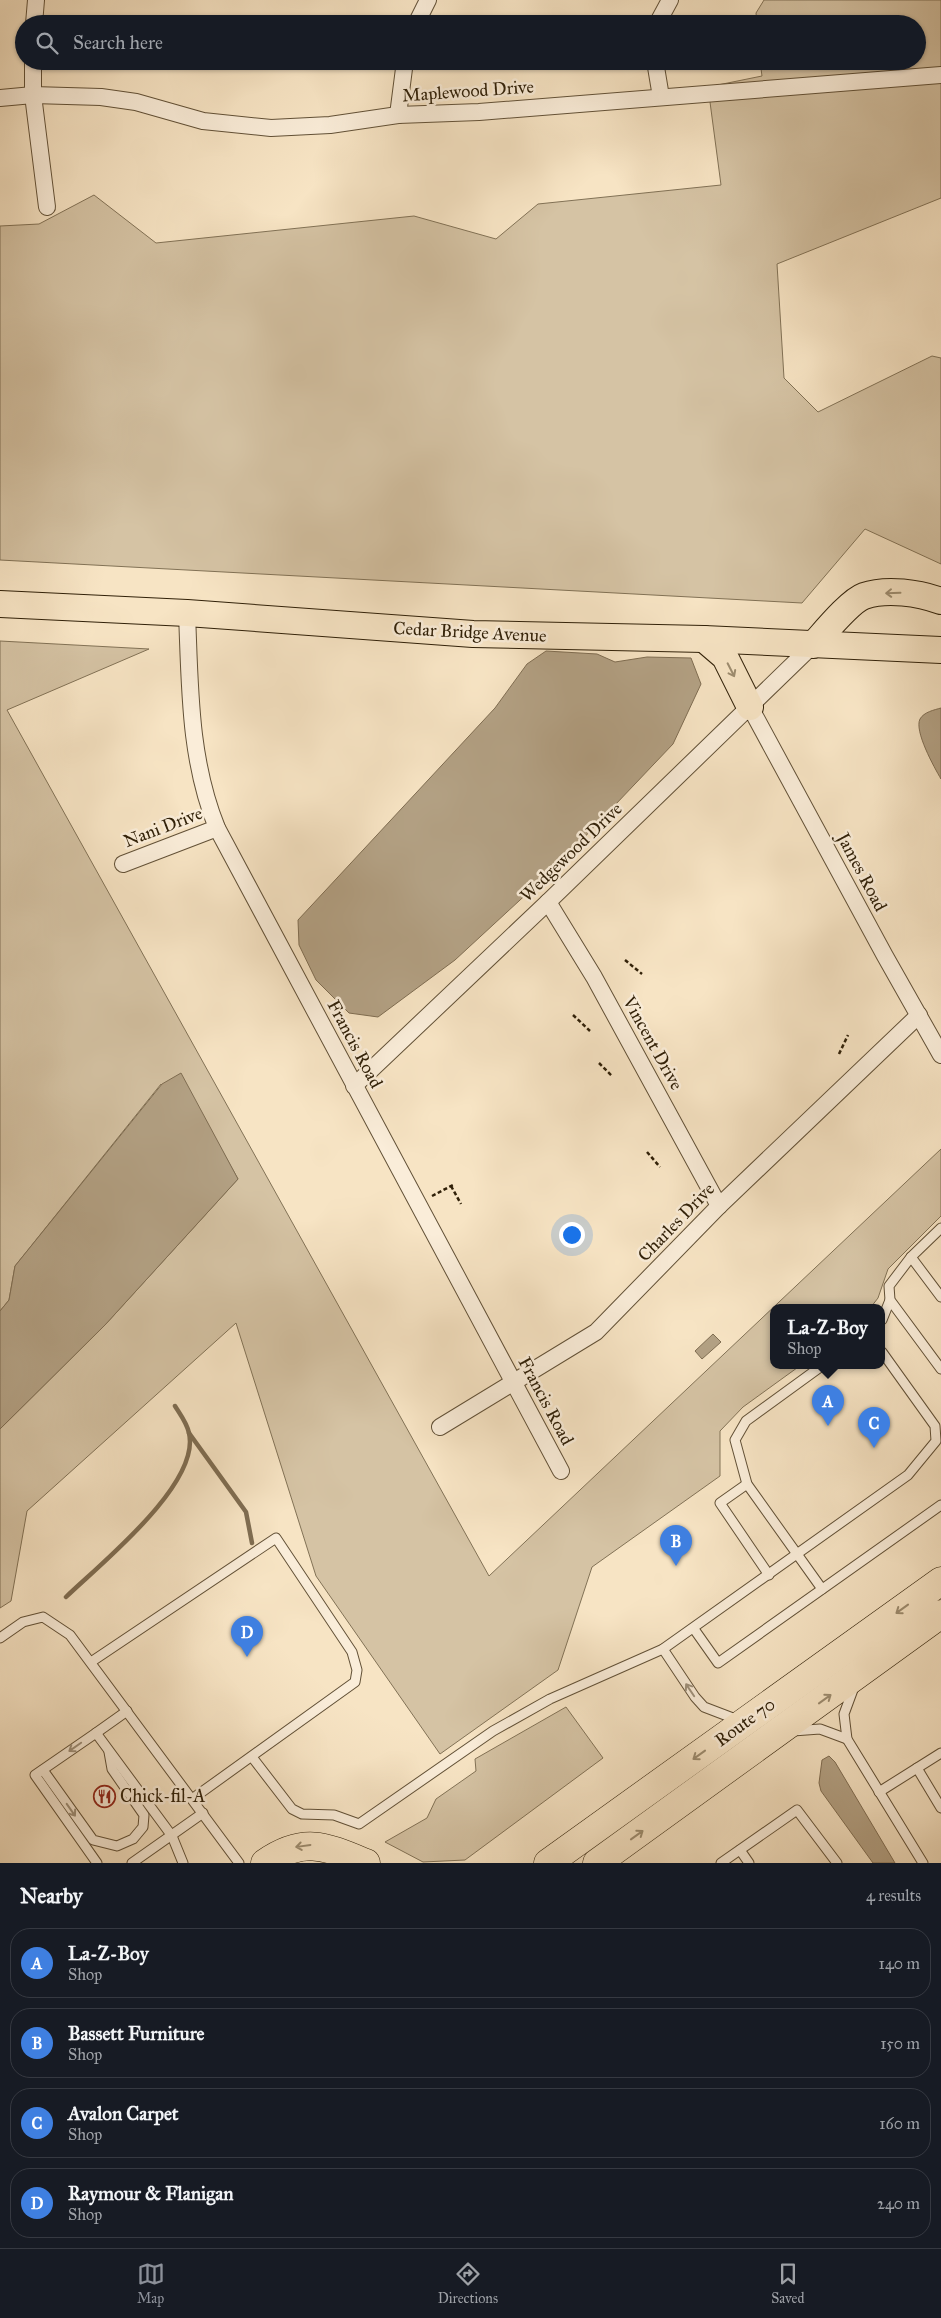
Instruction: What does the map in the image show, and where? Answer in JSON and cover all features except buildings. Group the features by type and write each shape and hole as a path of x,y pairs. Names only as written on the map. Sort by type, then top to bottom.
{"highway":[{"name":"Route 70","path":"548,1863 941,1580"},
{"name":"Route 70","path":"597,1863 941,1614"},
{"path":"265,1863 290,1849 316,1845 366,1863"}],"main road":[{"path":"813,645 839,617 863,596 897,592 941,601"},
{"name":"Cedar Bridge Avenue","path":"0,604 188,613 472,634 704,639 941,650"},
{"path":"704,639 725,657 750,707"}],"street":[{"path":"35,15 36,0"},
{"path":"420,15 428,0"},
{"path":"662,15 670,0"},
{"path":"33,70 33,96 47,207"},
{"path":"398,116 404,70"},
{"path":"656,70 661,97"},
{"name":"Maplewood Drive","path":"0,98 33,96 101,97 136,102 203,121 271,128 330,125 398,116 479,112 941,75"},
{"name":"Francis Road","path":"188,613 190,708 198,768 207,803 217,828 561,1471"},
{"name":"Wedgewood Drive","path":"354,1086 548,902 813,645"},
{"name":"James Road","path":"750,707 884,956 941,1055"},
{"name":"Nani Drive","path":"123,864 217,828"},
{"name":"Vincent Drive","path":"548,902 594,977 719,1206"},
{"name":"Charles Drive","path":"440,1427 596,1332 719,1206 919,1016"}],"lane":[{"path":"885,1312 890,1300 889,1286 911,1257 941,1228"},
{"path":"911,1257 941,1297"},
{"path":"890,1300 941,1369"},
{"path":"252,1757 292,1809 302,1814 334,1815 359,1824 509,1722 550,1699 663,1650 908,1474 939,1441 938,1423 885,1356"},
{"path":"818,1369 746,1421 736,1440 747,1484 822,1589"},
{"path":"747,1484 720,1504 769,1575"},
{"path":"694,1629 718,1663 941,1504"},
{"path":"91,1662 276,1538 352,1652 357,1670 355,1682 192,1798"},
{"path":"0,1638 23,1622 43,1618 70,1634 239,1863"},
{"path":"663,1650 704,1707 745,1722"},
{"path":"860,1673 844,1714 847,1739 923,1863"},
{"path":"97,1863 35,1775 127,1710"},
{"path":"780,1732 820,1729 847,1739"},
{"path":"96,1733 172,1836 183,1863"},
{"path":"43,1770 93,1840 118,1846 133,1839 143,1827 144,1815 112,1769 109,1750"},
{"path":"879,1792 941,1753"},
{"path":"917,1768 941,1808"},
{"path":"721,1863 733,1860 740,1850 797,1810 836,1863"},
{"path":"132,1863 202,1813"},
{"path":"740,1850 749,1863"}],"path":[{"path":"625,960 642,974"},
{"path":"573,1014 590,1031"},
{"path":"839,1054 848,1035"},
{"path":"599,1062 612,1076"},
{"path":"647,1152 660,1167"},
{"path":"418,1204 452,1185 461,1204"}],"shaded area":[{"path":"764,0 941,0 941,198 777,264 784,378 818,412 932,356 941,358 941,564 865,529 802,603 0,560 0,226 39,224 94,195 156,243 414,216 496,239 538,204 721,185 708,87 762,76 761,70 926,70 926,15 756,15"},
{"path":"0,641 149,649 7,710 489,1576 770,1311 770,1369 795,1369 743,1407 720,1431 720,1476 592,1567 558,1670 440,1754 316,1576 236,1323 27,1511 11,1601 0,1608 0,1429 105,1325 238,1179 214,1136 161,1084 15,1266 9,1300 0,1311"},
{"path":"546,651 597,654 615,662 647,657 691,658 701,684 673,744 558,865 455,960 378,1017 349,1013 316,980 299,945 298,920 495,708 527,664"},
{"path":"941,708 941,779 922,740 919,725 920,719 924,715"},
{"path":"181,1073 238,1179 105,1325 0,1429 0,1311 9,1300 15,1266 162,1084"},
{"path":"941,1149 941,1216 888,1269 878,1298 873,1304 777,1304"},
{"path":"713,1334 721,1342 702,1359 695,1351"},
{"path":"566,1707 603,1758 465,1860 423,1862 385,1842 427,1818 436,1799 476,1771 475,1759"},
{"path":"829,1756 835,1762 895,1863 873,1863 821,1791 819,1783 822,1760"}],"waterway":[{"path":"66,1597 144,1522 164,1499 179,1476 189,1453 189,1433 185,1422 175,1406"},
{"path":"189,1433 246,1512 252,1543"}],"place":[{"name":"La-Z-Boy","path":"828,1426"},
{"name":"Avalon Carpet","path":"874,1448"},
{"name":"Bassett Furniture","path":"676,1566"},
{"name":"Raymour & Flanigan","path":"247,1657"},
{"name":"Chick-fil-A","path":"104,1796"}]}
